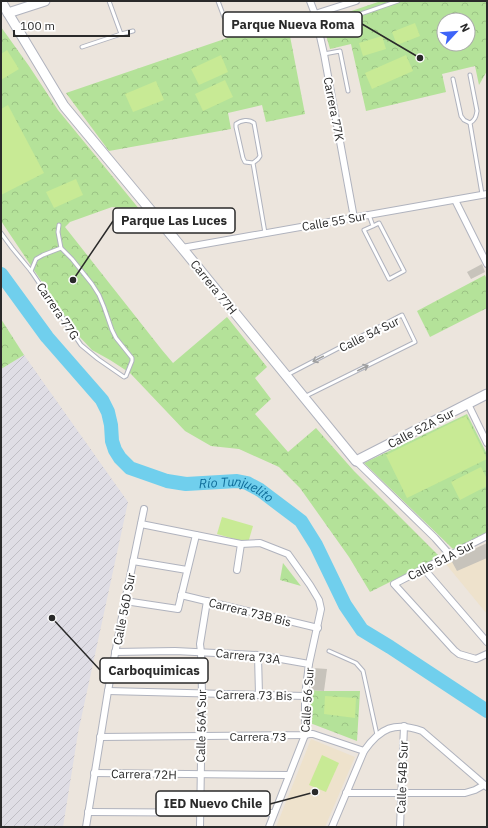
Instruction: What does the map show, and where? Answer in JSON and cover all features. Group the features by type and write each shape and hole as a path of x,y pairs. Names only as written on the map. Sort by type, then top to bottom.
{"street":[{"name":"Carrera 77H","path":"1,1 4,14 64,106 356,461 435,538 450,555"},
{"path":"4,14 43,1"},
{"name":"Carrera 77K","path":"310,1 315,14 334,101 354,218"},
{"path":"315,14 356,1"},
{"name":"Calle 55 Sur","path":"182,248 485,194"},
{"path":"455,200 487,264"},
{"name":"Calle 52A Sur","path":"356,461 487,394"},
{"path":"468,404 487,443"},
{"name":"Calle 56D Sur","path":"86,827 115,652 144,509"},
{"path":"141,524 241,544 237,570"},
{"path":"125,601 178,609 196,535"},
{"name":"Calle 51A Sur","path":"487,536 394,584 459,654 476,659 487,654"},
{"name":"Calle 56 Sur","path":"241,544 260,543 288,554 310,585 319,600 321,609 309,664 305,696 305,735 269,827"},
{"path":"133,561 187,570"},
{"path":"424,569 487,642"},
{"name":"Carrera 73B Bis","path":"181,595 318,628"},
{"name":"Calle 56A Sur","path":"200,827 202,652 200,644 207,601"},
{"name":"Carrera 73A","path":"115,652 175,651 258,655 309,664"},
{"path":"258,655 259,695"},
{"name":"Carrera 73 Bis","path":"108,691 305,696"},
{"path":"332,827 346,793 364,751 370,742 390,728 404,726 422,731 485,786 464,793 346,793"},
{"name":"Calle 54B Sur","path":"400,827 404,726"},
{"name":"Carrera 73","path":"100,737 314,734 364,751"},
{"name":"Carrera 72H","path":"94,773 290,775"},
{"path":"88,812 274,813"}],"lane":[{"path":"109,1 121,34"},
{"path":"218,1 224,17"},
{"path":"343,20 398,1"},
{"path":"82,47 121,34 133,32"},
{"path":"324,54 340,51 348,91"},
{"path":"470,75 477,111 474,120 470,123"},
{"path":"453,79 462,116 464,120 470,123"},
{"path":"248,120 254,123 260,156 253,163 245,162 243,158 236,127 238,122 248,120"},
{"path":"470,123 485,194"},
{"path":"253,163 265,233"},
{"path":"369,215 373,226"},
{"path":"380,223 404,271 389,279 364,230 373,226 380,223"},
{"path":"32,271 36,259 61,248 58,232 59,225"},
{"name":"Carrera 77G","path":"1,233 32,271 81,345 124,377 126,376 132,361 131,355 116,338 99,295 92,284 61,248"},
{"name":"Calle 54 Sur","path":"286,376 402,316 415,342 304,398"},
{"path":"330,651 356,664 363,671 378,735"}],"shaded area":[{"path":"24,355 128,502 78,733 63,827 1,827 1,369"},
{"path":"487,543 487,614 445,563"},
{"path":"311,739 355,757 325,827 276,827"}],"green space":[{"path":"381,1 487,1 487,71 479,85 475,66 442,74 446,92 366,111 351,44 330,49 322,21"},
{"path":"304,12 309,27 289,31 305,114 266,122 262,105 228,113 231,129 109,151 66,93"},
{"path":"415,23 420,36 397,45 392,32"},
{"path":"1,27 58,110 140,210 112,207 70,222 65,227 162,350 173,363 227,317 267,367 255,378 271,399 255,414 288,452 316,428 354,471 440,557 370,592 349,557 300,488 279,467 239,449 211,446 185,431 130,373 92,350 77,334 1,221"},
{"path":"382,36 386,49 363,56 359,43"},
{"path":"7,50 19,69 1,80 1,54"},
{"path":"221,55 228,72 199,85 191,69"},
{"path":"406,55 413,71 372,89 365,73"},
{"path":"225,80 233,97 203,111 195,94"},
{"path":"156,81 164,100 133,112 125,94"},
{"path":"8,105 44,173 1,195 1,109"},
{"path":"76,179 83,195 54,208 46,192"},
{"path":"485,275 487,280 487,308 430,337 417,311"},
{"path":"1,319 24,355 1,369"},
{"path":"467,414 487,454 487,533 453,549 364,463"},
{"path":"466,416 487,459 407,498 386,455"},
{"path":"481,467 487,479 487,486 460,500 451,482"},
{"path":"222,517 253,526 248,543 217,534"},
{"path":"283,563 301,586 280,580"},
{"path":"311,690 360,691 357,741 310,723"},
{"path":"325,696 356,698 355,718 324,714"},
{"path":"322,755 339,763 326,792 309,785"}],"building":[{"path":"482,264 485,272 471,279 467,272"},
{"path":"487,543 487,558 457,571 451,560"},
{"path":"313,668 327,669 324,691 311,690"}],"waterway":[{"name":"Río Tunjuelito","path":"1,274 47,337 102,400 108,412 112,441 115,450 120,458 130,468 167,481 186,484 237,481 247,483 260,490 301,521 316,545 345,605 362,630 487,711"}],"place":[{"name":"Parque Nueva Roma","path":"420,58"},
{"name":"Parque Las Luces","path":"73,280"},
{"name":"Carboquimicas","path":"52,618"},
{"name":"IED Nuevo Chile","path":"315,792"}]}
